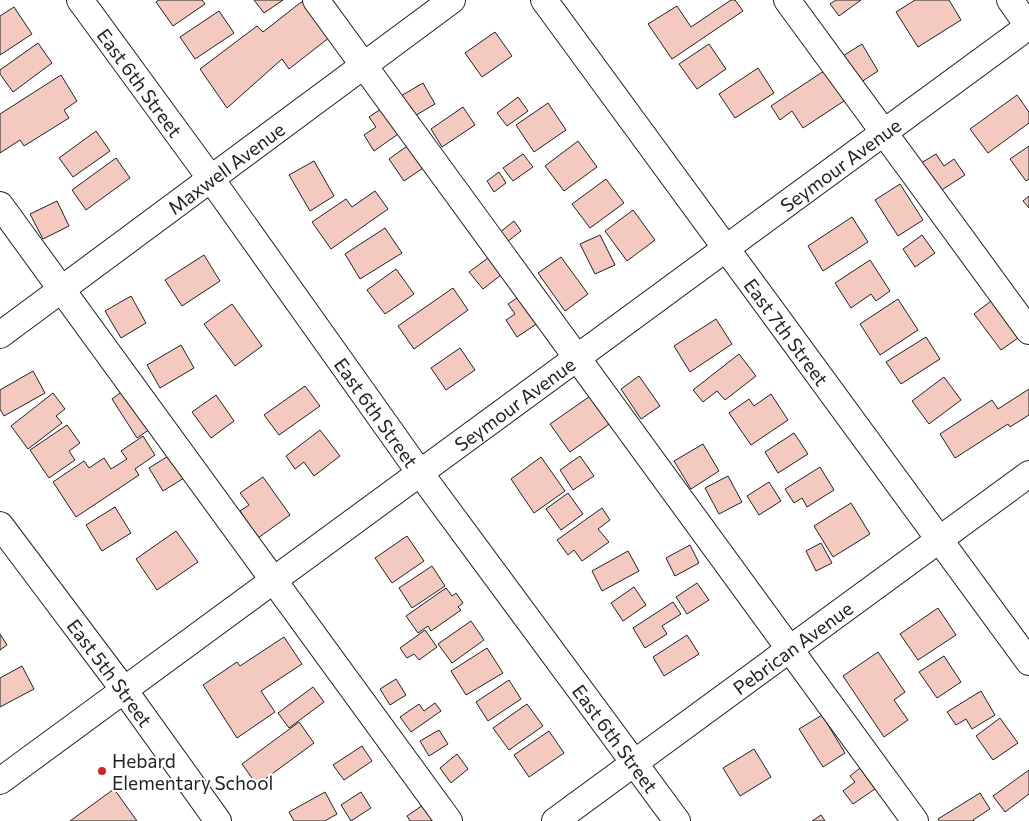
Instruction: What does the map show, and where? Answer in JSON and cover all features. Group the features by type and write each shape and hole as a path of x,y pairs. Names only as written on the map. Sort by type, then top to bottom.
{"street":[{"name":"East 6th Street","path":"80,0 211,179 420,472 677,821"},
{"path":"316,0 915,821"},
{"name":"Maxwell Avenue","path":"0,335 452,0"},
{"name":"East 7th Street","path":"544,0 1029,662"},
{"path":"787,0 1029,331"},
{"path":"1010,0 1029,26"},
{"name":"Seymour Avenue","path":"0,781 1029,26"},
{"path":"0,205 449,821"},
{"name":"Pebrican Avenue","path":"555,821 1029,474"},
{"name":"East 5th Street","path":"0,525 124,690 218,821"}],"building":[{"path":"159,0 202,0 205,4 173,26 156,2"},
{"path":"254,0 283,0 264,13"},
{"path":"731,0 735,0 743,11 672,59 648,24 677,6 691,27"},
{"path":"836,0 861,0 839,16 830,4"},
{"path":"915,0 949,0 961,20 918,47 896,12"},
{"path":"304,1 330,37 289,69 282,59 227,108 200,69 257,26 263,32"},
{"path":"14,7 32,34 0,55 0,16"},
{"path":"219,11 234,33 195,59 180,37"},
{"path":"495,32 512,56 482,77 465,53"},
{"path":"38,43 52,63 13,92 0,74 0,70"},
{"path":"709,44 726,69 697,89 679,64"},
{"path":"862,44 878,71 855,86 838,59"},
{"path":"758,68 774,93 735,118 719,94"},
{"path":"827,69 847,99 803,128 792,111 780,120 771,106"},
{"path":"61,75 77,101 64,110 69,118 24,146 20,140 0,153 0,114"},
{"path":"423,83 435,104 413,117 401,96"},
{"path":"1017,95 1029,112 1029,123 988,153 970,129"},
{"path":"518,97 528,111 507,126 497,113"},
{"path":"548,103 566,130 534,152 516,125"},
{"path":"384,107 401,132 374,151 364,135 376,127 369,117"},
{"path":"463,107 475,125 442,147 431,129"},
{"path":"96,131 110,151 73,177 59,158"},
{"path":"578,141 597,167 564,191 545,166"},
{"path":"410,144 426,166 404,181 389,159"},
{"path":"1029,146 1029,179 1026,181 1010,159"},
{"path":"523,154 533,167 513,181 503,168"},
{"path":"936,154 944,166 954,159 965,175 937,193 918,165"},
{"path":"116,158 130,178 86,210 72,190"},
{"path":"314,161 334,196 310,211 289,175"},
{"path":"499,172 506,183 494,192 487,181"},
{"path":"606,179 624,203 590,228 572,204"},
{"path":"900,184 923,220 898,236 875,200"},
{"path":"375,191 388,209 331,249 312,222 346,199 352,207"},
{"path":"1029,196 1029,208 1023,201"},
{"path":"57,201 69,226 43,239 30,214"},
{"path":"633,210 655,240 627,261 605,231"},
{"path":"852,217 868,242 823,271 808,246"},
{"path":"514,221 521,231 507,242 499,233"},
{"path":"385,228 402,253 360,279 345,254"},
{"path":"600,235 615,265 595,274 580,244"},
{"path":"922,235 935,253 915,267 903,249"},
{"path":"204,255 220,281 182,306 165,280"},
{"path":"561,257 588,294 565,311 538,273"},
{"path":"488,258 501,275 483,289 469,272"},
{"path":"870,260 890,291 876,301 871,294 851,308 835,283"},
{"path":"396,269 414,294 385,314 367,290"},
{"path":"453,288 468,310 414,349 398,326"},
{"path":"131,296 146,323 121,338 105,311"},
{"path":"520,296 538,323 517,337 506,320 515,314 508,304"},
{"path":"898,299 918,330 880,355 860,324"},
{"path":"991,301 1018,338 1001,350 974,314"},
{"path":"232,304 262,346 235,366 204,324"},
{"path":"716,319 732,344 690,372 674,346"},
{"path":"926,337 940,359 901,384 886,362"},
{"path":"181,345 194,368 160,388 147,365"},
{"path":"460,348 475,370 446,390 431,368"},
{"path":"739,354 756,376 725,400 717,391 703,402 693,390"},
{"path":"33,371 45,393 4,416 0,409 0,390"},
{"path":"639,376 660,406 641,419 621,389"},
{"path":"944,377 961,400 929,424 912,401"},
{"path":"305,386 320,406 279,435 264,415"},
{"path":"127,388 153,427 137,438 112,399"},
{"path":"1029,389 1029,415 1010,427 1008,424 955,458 940,434 992,400 998,409"},
{"path":"596,392 615,420 570,452 550,424"},
{"path":"53,393 65,409 56,416 62,423 28,449 11,426"},
{"path":"771,394 788,420 751,445 729,413 749,399 754,406"},
{"path":"216,395 234,421 211,438 192,412"},
{"path":"67,425 80,443 69,451 75,460 49,478 30,450"},
{"path":"320,430 340,456 314,476 304,462 295,469 286,456"},
{"path":"794,433 808,454 778,473 765,452"},
{"path":"143,436 155,455 135,469 139,475 76,517 53,482 84,461 89,468 104,458 111,469 127,459 121,451"},
{"path":"703,444 719,471 691,489 674,461"},
{"path":"170,455 184,478 163,491 149,468"},
{"path":"580,456 594,476 573,490 560,470"},
{"path":"541,457 565,491 534,513 511,479"},
{"path":"820,467 834,490 807,507 802,498 794,503 785,489"},
{"path":"728,476 742,502 719,514 705,488"},
{"path":"263,477 290,515 258,538 240,511 249,505 240,493"},
{"path":"769,482 781,501 759,515 747,496"},
{"path":"568,493 583,514 561,530 546,509"},
{"path":"851,503 870,534 833,557 814,526"},
{"path":"115,507 131,533 102,551 86,525"},
{"path":"602,508 610,520 598,529 609,542 582,561 574,550 568,555 557,540"},
{"path":"176,531 198,562 157,590 136,559"},
{"path":"407,536 424,561 392,583 375,558"},
{"path":"821,543 832,563 816,571 806,551"},
{"path":"690,545 699,563 675,576 666,558"},
{"path":"628,551 639,571 602,591 592,571"},
{"path":"432,566 445,586 412,608 399,588"},
{"path":"697,583 709,600 687,614 676,597"},
{"path":"634,587 646,605 623,621 611,603"},
{"path":"446,588 452,596 456,593 463,603 458,607 461,610 431,631 428,626 418,633 406,616"},
{"path":"673,602 681,614 662,626 667,634 645,648 633,628"},
{"path":"938,608 956,635 918,660 900,634"},
{"path":"471,621 484,640 452,663 438,644"},
{"path":"425,630 437,647 419,660 414,654 407,658 400,648"},
{"path":"0,634 7,645 0,650"},
{"path":"687,635 699,654 664,676 653,657"},
{"path":"284,637 302,664 261,691 275,712 237,738 203,685 237,662 240,666"},
{"path":"487,648 503,673 466,695 451,671"},
{"path":"878,652 905,692 894,700 908,720 884,737 843,676"},
{"path":"944,656 961,682 937,698 919,672"},
{"path":"22,666 34,689 0,707 0,678"},
{"path":"396,679 406,695 390,705 380,689"},
{"path":"509,680 521,699 488,721 476,702"},
{"path":"313,687 324,702 289,728 278,713"},
{"path":"981,691 995,715 972,729 966,719 956,725 947,712"},
{"path":"435,703 441,711 411,732 400,717 419,704 424,711"},
{"path":"527,704 543,726 509,750 493,728"},
{"path":"822,715 845,753 823,767 799,729"},
{"path":"1000,718 1018,743 993,760 976,736"},
{"path":"299,722 314,743 257,785 242,764"},
{"path":"439,730 448,744 429,756 420,741"},
{"path":"549,731 564,753 529,777 514,755"},
{"path":"362,746 372,761 344,780 333,765"},
{"path":"754,749 771,777 740,796 723,768"},
{"path":"457,754 468,769 451,783 440,768"},
{"path":"860,768 875,789 853,804 843,791 855,782 850,776"},
{"path":"1029,770 1029,794 1005,812 993,796"},
{"path":"114,789 137,821 70,821"},
{"path":"325,792 337,814 325,821 294,821 289,812"},
{"path":"361,792 371,808 351,821 341,805"},
{"path":"980,793 990,809 974,821 939,821 938,819"},
{"path":"426,803 438,821 410,821 407,816"},
{"path":"821,815 825,821 812,821"}],"place":[{"name":"Hebard Elementary School","path":"102,771"}]}
